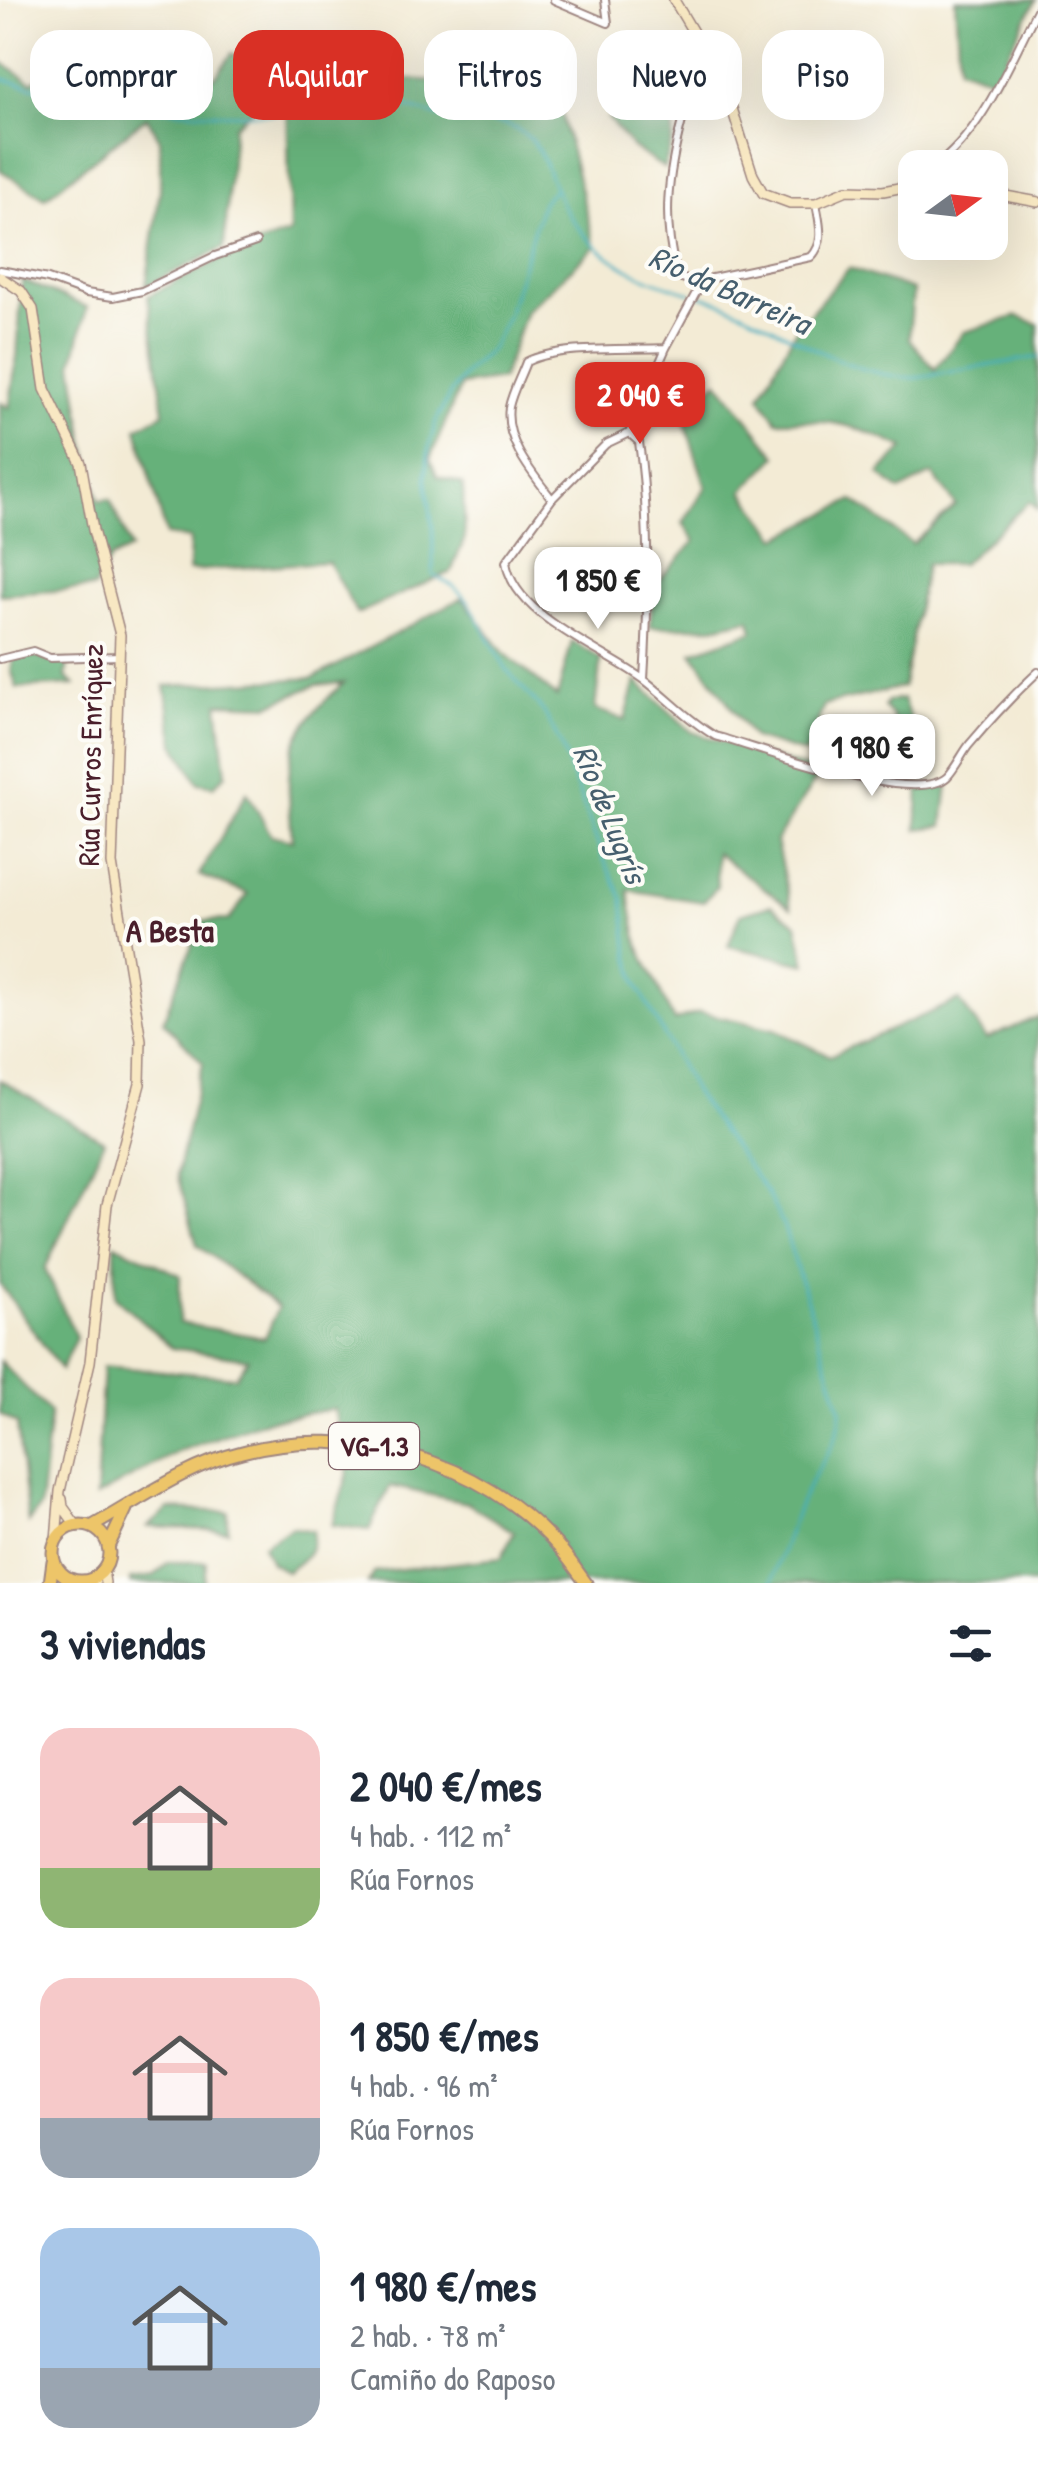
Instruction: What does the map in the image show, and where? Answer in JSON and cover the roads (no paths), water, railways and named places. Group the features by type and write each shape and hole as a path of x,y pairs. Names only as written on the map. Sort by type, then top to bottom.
{"highway":[{"name":"VG-1.3","path":"91,1527 203,1466 241,1452 327,1442 382,1447 433,1463 477,1483 518,1510 557,1545 586,1583"},
{"path":"53,1557 64,1575 87,1581 104,1576 108,1548 128,1506"},
{"path":"50,1583 56,1540 68,1528 91,1527 102,1535 108,1548"}],"street":[{"path":"554,0 608,24 605,0"},
{"path":"674,0 725,86 757,185 776,200 816,203 847,190 898,187"},
{"path":"956,150 972,128 1038,8"},
{"path":"682,121 666,196 673,263 678,276 703,280 811,257 819,250 821,236 816,203"},
{"path":"1008,196 1038,202"},
{"path":"0,274 48,279 98,296 113,296 142,291 183,270 256,242"},
{"name":"Rúa Curros Enríquez","path":"0,274 33,309 44,389 80,463 92,530 116,614 120,656 112,864 141,1040 140,1084 107,1206 90,1362 60,1491 56,1540"},
{"path":"703,280 666,348 629,433 606,444 552,499 506,562 524,596 565,634 644,680 696,725 715,736 856,778 900,785 946,778 991,717 1038,672"},
{"path":"552,499 515,442 509,422 510,405 526,362 565,354 666,348"},
{"path":"629,433 639,442 644,496 648,582 644,680"},
{"path":"0,659 34,652 50,658 120,656"},
{"path":"60,1491 62,1507 76,1525"}],"waterway":[{"name":"Río da Barreira","path":"0,78 63,94 163,109 284,113 365,97 439,116 506,125 531,139 567,213 593,244 621,265 691,293"},
{"name":"Río de Lugrís","path":"553,190 542,202 507,317 490,350 451,392 436,421 426,476 433,531 433,575 453,586 469,602 506,669 544,712 623,899 629,956 637,984 696,1095 767,1193 784,1227 841,1410 836,1435 799,1506 771,1583"},
{"name":"Río da Barreira","path":"699,295 753,317 831,357 886,375 916,378 1038,357"}],"district":[{"name":"A Besta","path":"170,931"}]}
